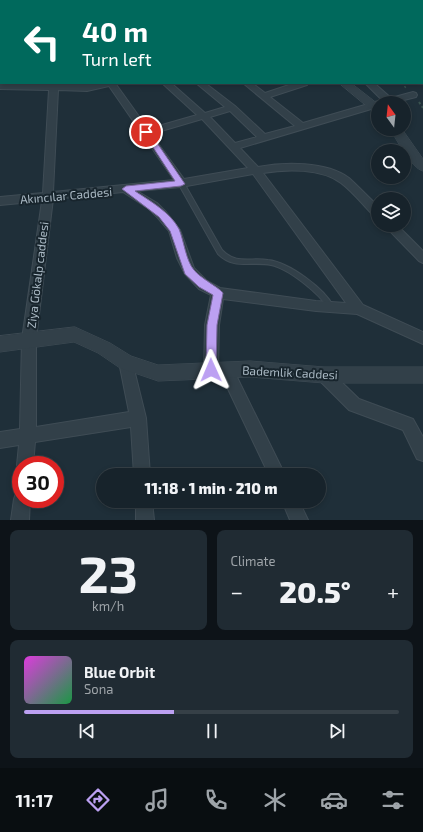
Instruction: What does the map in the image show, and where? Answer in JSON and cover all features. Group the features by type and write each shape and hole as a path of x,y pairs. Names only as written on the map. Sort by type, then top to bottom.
{"street":[{"path":"0,86 53,85 87,88 106,84"},
{"path":"112,84 181,184"},
{"path":"167,84 204,116 256,171 287,215 358,309"},
{"path":"201,84 232,108 263,137"},
{"path":"248,84 301,126"},
{"path":"264,96 301,84"},
{"path":"346,84 371,101"},
{"path":"370,84 383,96"},
{"name":"Ziya Gökalp caddesi","path":"26,456 28,435 29,339 48,195 53,85"},
{"path":"409,96 413,95"},
{"path":"232,147 371,107"},
{"path":"146,132 232,108"},
{"path":"401,136 423,167"},
{"name":"Akıncılar Caddesi","path":"0,201 48,195 181,184 276,167 323,170 344,180 371,206"},
{"path":"126,189 152,206 162,215 174,230 189,272 203,285 218,293 358,309 423,338"},
{"path":"397,232 423,258"},
{"path":"218,293 212,325 218,370 273,468"},
{"name":"Bademlik Caddesi","path":"0,344 75,334 104,348 126,362 158,373 250,369 324,375 423,375"},
{"path":"126,362 138,418 142,468"},
{"path":"324,375 354,404 408,424 422,453"},
{"path":"0,440 138,418"},
{"path":"20,520 21,508"},
{"path":"144,508 145,520"},
{"path":"293,508 299,520"}],"lane":[{"path":"181,184 220,252 225,258 233,261 270,262 284,266 327,300 331,307"}],"route":[{"path":"146,132 181,184 126,189 136,197 152,206 162,215 174,230 189,272 203,285 218,293 212,325 210,356 211,370"}]}
